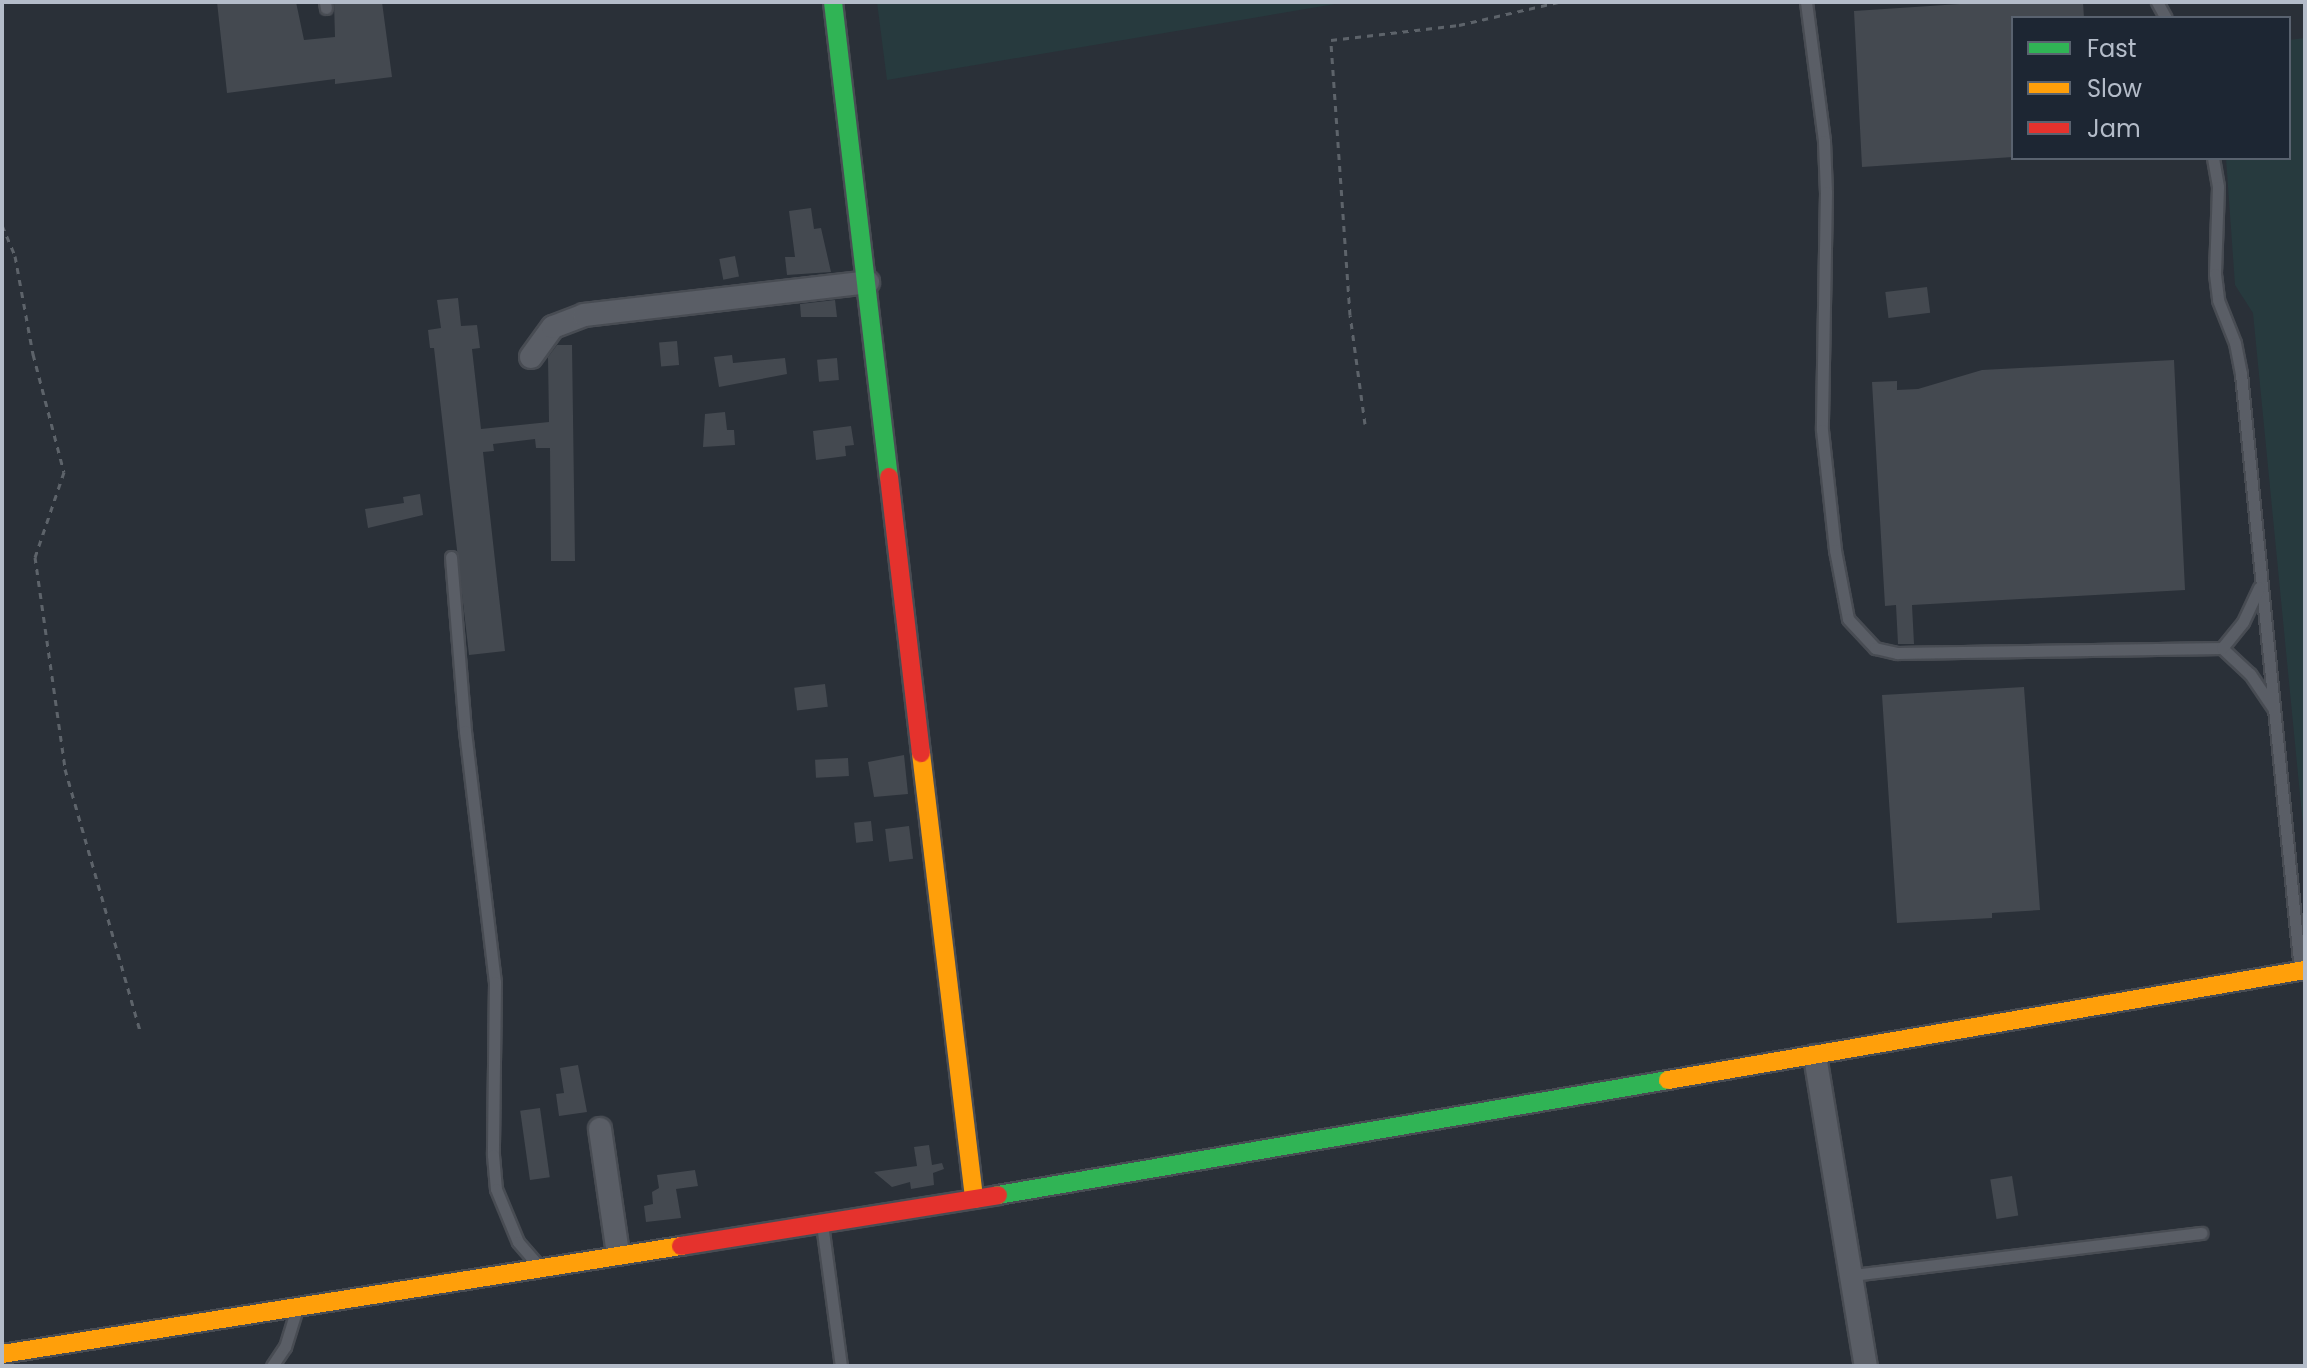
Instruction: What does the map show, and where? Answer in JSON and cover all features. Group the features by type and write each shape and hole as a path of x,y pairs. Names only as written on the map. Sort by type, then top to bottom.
{"street":[{"path":"833,2 974,1199"},
{"path":"531,357 553,327 584,315 868,282"},
{"path":"2,1354 974,1199 2303,970"},
{"path":"1815,1056 1866,1366"},
{"path":"600,1129 618,1254"}],"lane":[{"path":"1806,2 1824,141 1826,192 1822,430 1835,550 1848,619 1875,648 1897,653 2222,648 2250,674 2273,708"},
{"path":"2213,160 2218,187 2215,274 2218,300 2239,364 2303,970"},
{"path":"451,557 462,706 495,982 493,1155 496,1189 518,1242 541,1269"},
{"path":"2222,648 2243,622 2260,584"},
{"path":"822,1223 841,1366"},
{"path":"1853,1275 2201,1233"},
{"path":"272,1366 285,1347 298,1307"}],"path":[{"path":"1365,424 1350,315 1331,40 1459,25 1559,2"},
{"path":"2,225 15,256 33,354 64,472 35,557 65,769 140,1030"}],"green space":[{"path":"877,2 1347,2 887,80"},
{"path":"2305,38 2305,846 2253,313 2235,285 2226,160 2291,160 2291,40"}],"building":[{"path":"217,2 296,2 304,40 335,37 334,2 382,2 392,77 335,84 335,79 227,93"},
{"path":"1990,2 2083,2 2084,16 2011,16 2011,157 1862,167 1854,11"},
{"path":"811,208 814,229 821,228 831,272 787,275 785,257 795,257 789,211"},
{"path":"735,256 739,277 723,280 719,259"},
{"path":"1927,287 1930,313 1888,318 1885,292"},
{"path":"458,298 461,326 477,325 480,348 472,349 481,429 549,422 548,357 557,345 572,345 575,561 551,561 550,448 536,448 535,439 493,444 494,451 483,452 505,651 469,655 434,348 430,348 428,330 441,328 437,300"},
{"path":"835,300 837,317 801,317 800,304"},
{"path":"677,341 679,365 661,366 659,343"},
{"path":"732,355 733,363 785,358 787,374 719,387 714,357"},
{"path":"837,358 839,380 819,382 817,360"},
{"path":"2174,360 2185,590 1912,605 1914,644 1898,644 1896,605 1885,606 1872,382 1897,381 1897,390 1918,389 1982,370"},
{"path":"725,412 727,430 734,430 735,445 703,447 705,414"},
{"path":"851,426 854,445 845,446 846,456 816,460 813,431"},
{"path":"420,494 423,515 368,528 365,509 404,503 403,497"},
{"path":"825,684 828,707 797,711 794,688"},
{"path":"2024,687 2040,910 1992,913 1992,918 1897,923 1882,695"},
{"path":"904,755 908,794 874,797 868,762"},
{"path":"848,758 849,776 816,778 815,760"},
{"path":"871,821 873,841 856,843 854,823"},
{"path":"909,826 913,859 889,862 885,829"},
{"path":"578,1065 587,1112 559,1116 556,1094 564,1093 560,1068"},
{"path":"540,1108 550,1177 530,1180 520,1111"},
{"path":"929,1145 932,1165 942,1163 944,1169 933,1173 934,1185 911,1189 910,1182 892,1187 874,1172 917,1166 914,1147"},
{"path":"695,1170 698,1186 676,1189 681,1218 646,1222 644,1206 653,1204 652,1192 659,1188 657,1175"},
{"path":"2012,1176 2018,1216 1997,1219 1990,1179"}],"traffic: fast":[{"path":"833,2 889,477"},
{"path":"998,1195 1668,1080"}],"traffic: slow":[{"path":"921,753 974,1199"},
{"path":"1668,1080 2305,970"},
{"path":"2,1354 681,1246"}],"traffic: jam":[{"path":"889,477 921,753"},
{"path":"681,1246 998,1195"}]}
